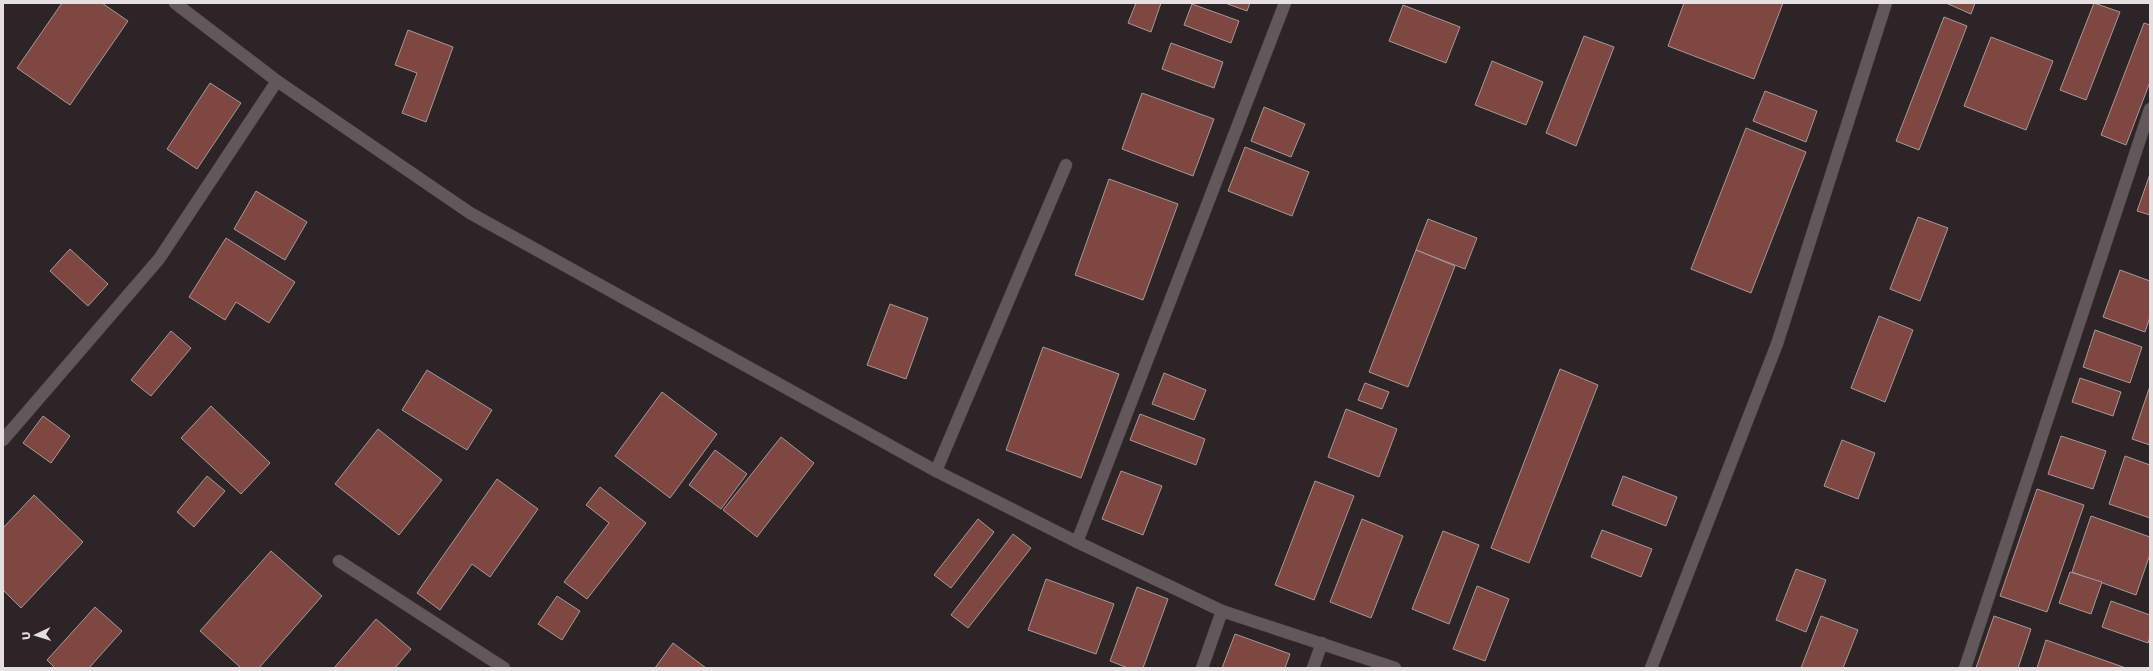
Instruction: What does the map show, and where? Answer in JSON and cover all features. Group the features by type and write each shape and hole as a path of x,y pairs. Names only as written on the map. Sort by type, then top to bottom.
{"street":[{"path":"175,3 277,81 470,213 936,471 1077,542 1222,611 1395,668"},
{"path":"1077,542 1285,3"},
{"path":"1651,668 1777,344 1886,3"},
{"path":"3,440 160,259 277,81"},
{"path":"1964,668 2150,109"},
{"path":"936,471 1066,165"},
{"path":"339,561 504,668"},
{"path":"1202,668 1222,611"},
{"path":"1313,668 1322,643"}],"building":[{"path":"62,3 102,3 128,21 70,105 17,68"},
{"path":"1136,3 1161,3 1151,32 1128,23"},
{"path":"1225,3 1250,3 1247,11"},
{"path":"1684,3 1783,3 1754,79 1668,46"},
{"path":"1946,3 1975,3 1971,14"},
{"path":"2094,3 2120,12 2086,100 2060,90"},
{"path":"1192,4 1239,21 1231,43 1184,25"},
{"path":"1403,5 1460,27 1446,63 1389,41"},
{"path":"1944,17 1967,26 1919,150 1896,141"},
{"path":"2144,23 2150,25 2150,82 2126,145 2101,135"},
{"path":"408,30 453,47 426,122 402,113 417,73 395,65"},
{"path":"1584,36 1614,47 1576,146 1546,133"},
{"path":"1991,37 2053,61 2026,130 1964,106"},
{"path":"1171,43 1223,62 1214,88 1162,69"},
{"path":"1492,61 1543,82 1526,125 1475,105"},
{"path":"210,83 241,103 197,169 167,149"},
{"path":"1765,91 1817,111 1806,142 1753,121"},
{"path":"1142,93 1214,119 1193,176 1122,149"},
{"path":"1264,107 1305,124 1291,157 1251,141"},
{"path":"1746,128 1806,152 1751,293 1691,269"},
{"path":"1245,147 1309,172 1292,216 1228,191"},
{"path":"2150,174 2150,215 2137,211"},
{"path":"1109,179 1178,204 1143,300 1075,275"},
{"path":"256,191 307,222 285,260 234,229"},
{"path":"1918,217 1948,228 1920,301 1890,289"},
{"path":"1428,219 1477,238 1465,269 1416,250"},
{"path":"226,238 295,282 269,323 236,302 225,320 189,297"},
{"path":"70,249 108,284 88,306 50,271"},
{"path":"1416,250 1455,266 1408,387 1369,372"},
{"path":"2120,270 2150,281 2150,317 2145,332 2103,317"},
{"path":"890,304 928,318 906,379 867,365"},
{"path":"1879,316 1913,330 1885,402 1851,388"},
{"path":"2095,330 2142,347 2130,383 2083,367"},
{"path":"171,331 191,348 151,396 131,380"},
{"path":"1043,347 1119,374 1081,478 1006,450"},
{"path":"1560,369 1598,385 1529,563 1491,548"},
{"path":"427,370 492,410 467,450 402,410"},
{"path":"1164,373 1206,390 1194,420 1152,404"},
{"path":"2080,378 2121,392 2113,416 2072,402"},
{"path":"1365,383 1389,392 1382,409 1358,400"},
{"path":"2150,386 2150,445 2132,439"},
{"path":"662,392 717,434 670,498 615,456"},
{"path":"211,406 270,463 241,494 181,438"},
{"path":"1346,409 1397,429 1379,477 1328,457"},
{"path":"1140,414 1205,439 1196,465 1130,440"},
{"path":"43,416 70,436 51,463 23,443"},
{"path":"378,429 442,480 399,535 335,484"},
{"path":"2061,436 2106,451 2093,489 2048,474"},
{"path":"781,437 814,463 757,537 723,510"},
{"path":"1842,440 1875,453 1858,499 1824,486"},
{"path":"715,450 747,474 721,509 689,485"},
{"path":"2125,456 2150,465 2150,518 2109,504"},
{"path":"1121,471 1162,486 1143,535 1102,519"},
{"path":"207,476 225,491 194,527 177,512"},
{"path":"1623,476 1677,497 1666,526 1612,505"},
{"path":"497,479 538,509 490,577 472,564 440,610 417,593"},
{"path":"1315,481 1354,496 1314,600 1275,585"},
{"path":"600,487 646,523 587,599 564,582 609,523 586,505"},
{"path":"2037,489 2084,505 2047,612 2000,596"},
{"path":"34,495 83,542 21,608 3,590 3,528"},
{"path":"2091,516 2150,537 2150,554 2136,595 2072,572"},
{"path":"978,519 994,532 951,588 934,575"},
{"path":"1362,519 1403,536 1371,618 1330,602"},
{"path":"1602,530 1652,549 1641,577 1591,557"},
{"path":"1443,531 1479,545 1449,624 1412,609"},
{"path":"1013,534 1031,548 968,628 951,615"},
{"path":"271,551 322,596 259,668 241,668 200,631"},
{"path":"1796,569 1826,580 1806,632 1776,620"},
{"path":"2070,572 2102,582 2091,614 2059,603"},
{"path":"1046,579 1114,604 1096,654 1028,630"},
{"path":"1477,586 1509,599 1485,661 1453,649"},
{"path":"1137,587 1168,599 1143,668 1128,668 1110,661"},
{"path":"557,596 580,611 562,640 538,624"},
{"path":"2111,601 2150,615 2150,637 2148,643 2102,627"},
{"path":"95,607 122,631 89,668 55,668 47,660"},
{"path":"1821,616 1858,630 1843,668 1801,668"},
{"path":"1994,616 2031,629 2018,668 1976,668"},
{"path":"376,619 411,649 395,668 334,668"},
{"path":"1235,634 1290,654 1285,668 1222,668"},
{"path":"2046,640 2126,668 2037,668"},
{"path":"673,643 706,668 655,668"}]}
